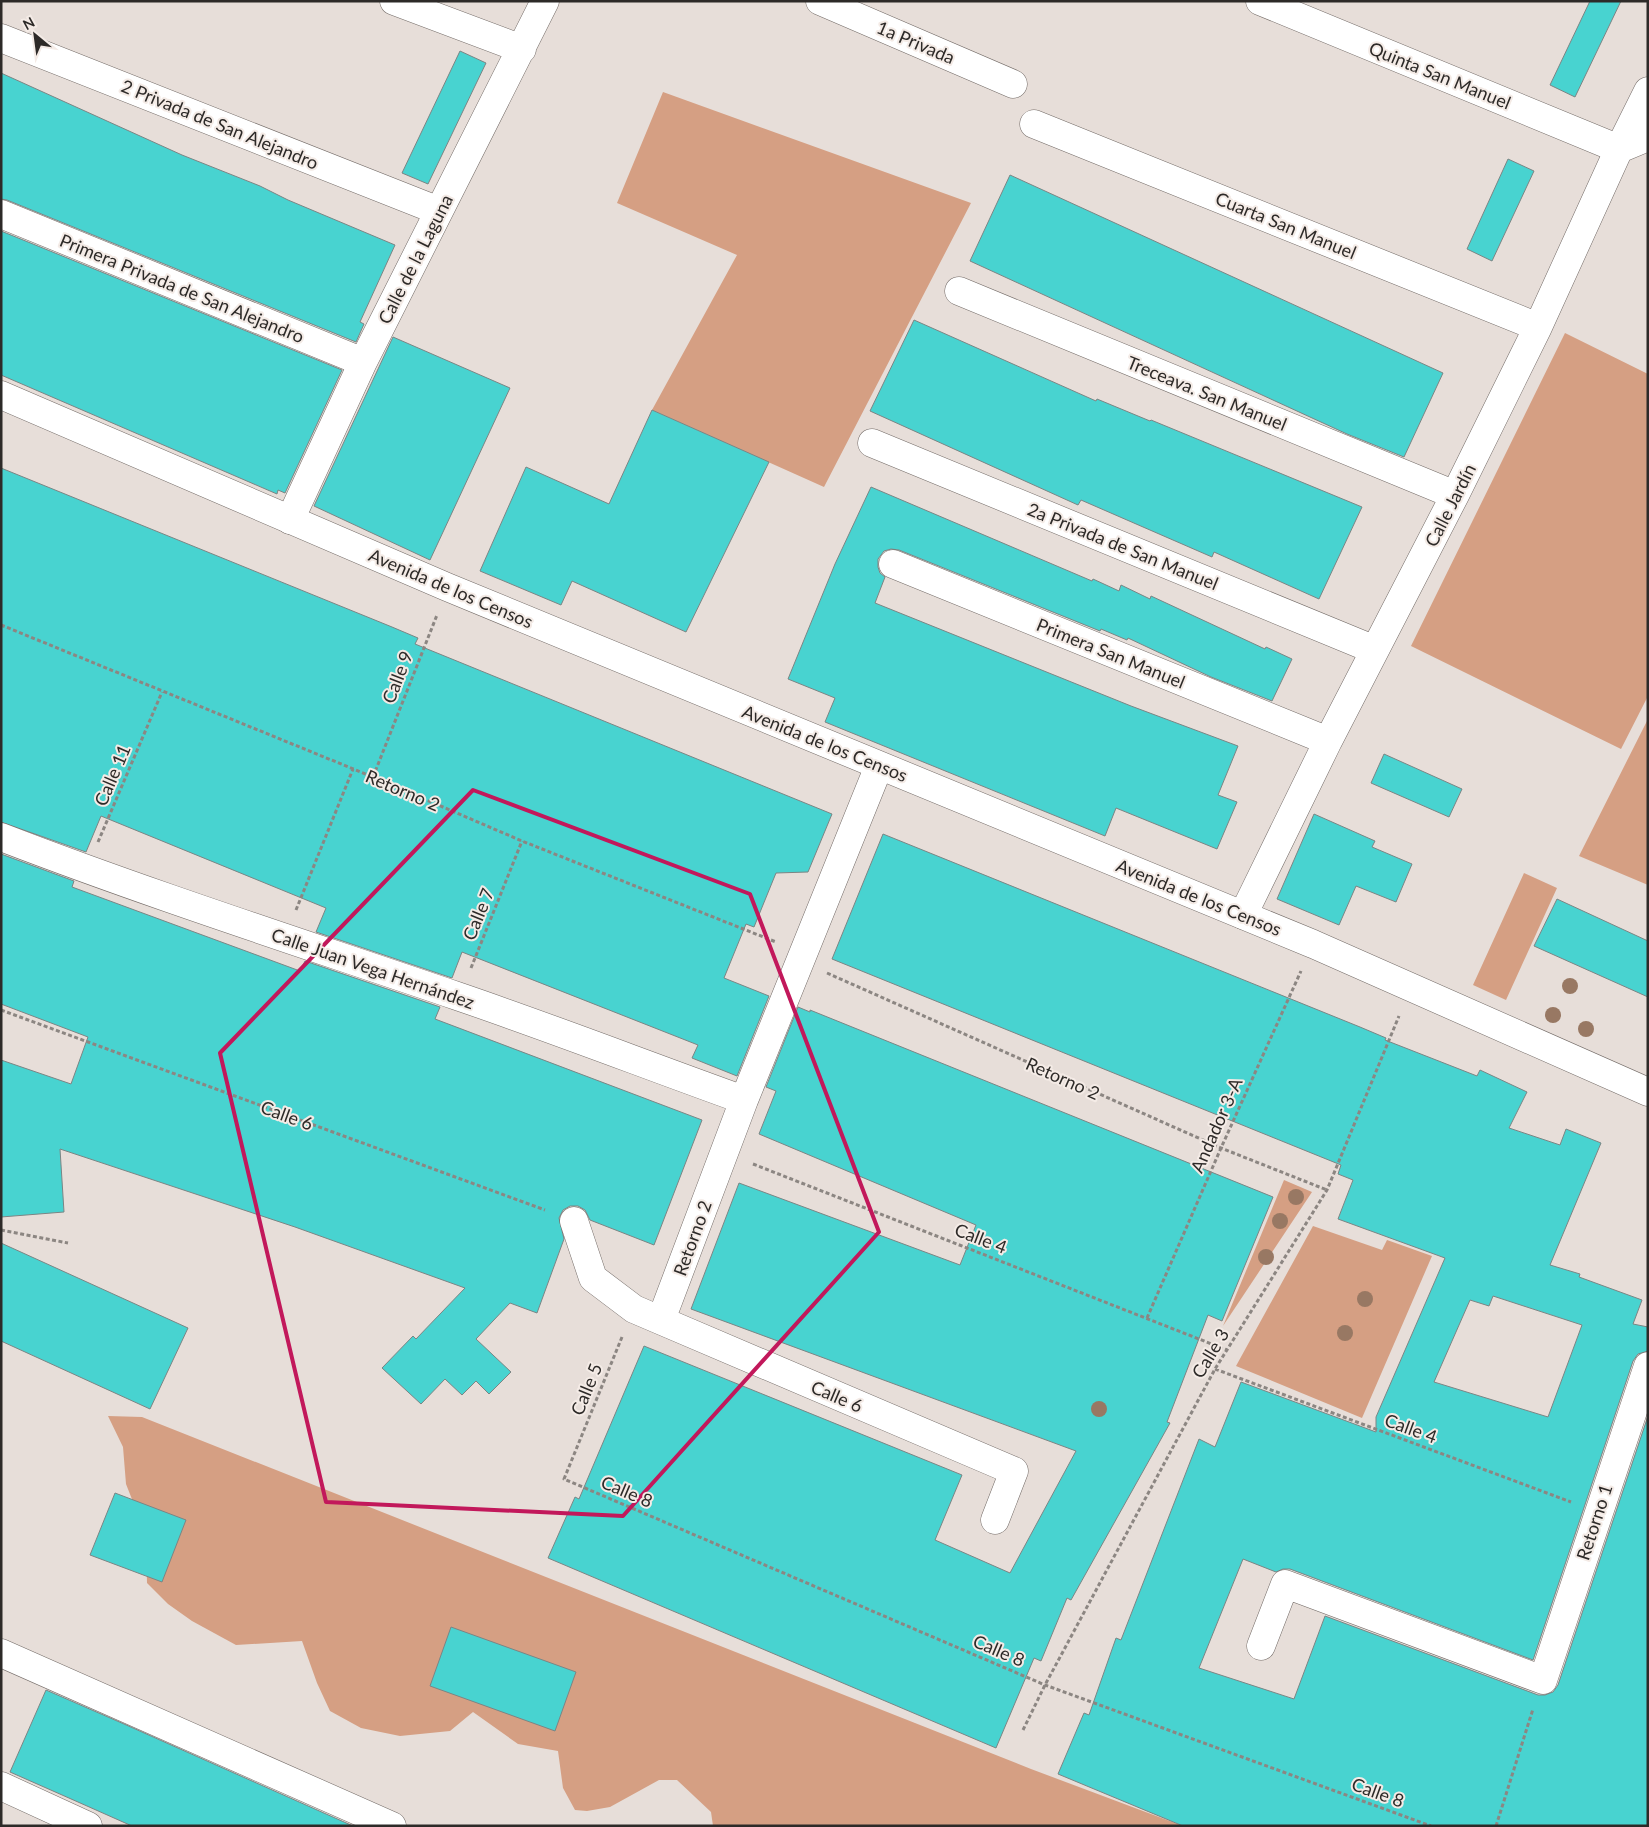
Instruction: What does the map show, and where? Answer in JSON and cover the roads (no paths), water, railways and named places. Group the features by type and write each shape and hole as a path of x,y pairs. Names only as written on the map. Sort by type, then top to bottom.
{"street":[{"path":"394,1 522,49"},
{"name":"Calle de la Laguna","path":"290,520 363,362 546,1"},
{"name":"1a Privada","path":"820,1 1013,84"},
{"name":"Quinta San Manuel","path":"1260,1 1619,149"},
{"name":"2 Privada de San Alejandro","path":"1,38 440,211"},
{"name":"Calle Jardín","path":"1243,915 1328,741 1455,495 1538,327 1648,90"},
{"name":"Cuarta San Manuel","path":"1034,124 1538,327"},
{"path":"1619,149 1648,138"},
{"name":"Primera Privada de San Alejandro","path":"1,214 363,362"},
{"name":"Treceava. San Manuel","path":"959,291 1455,495"},
{"name":"Avenida de los Censos","path":"1,395 448,587 1313,944 1648,1092"},
{"name":"2a Privada de San Manuel","path":"872,442 1375,650"},
{"name":"Primera San Manuel","path":"894,564 1328,741"},
{"name":"Retorno 2","path":"661,1320 744,1100 879,766"},
{"name":"Calle Juan Vega Hernández","path":"1,837 86,870 459,997 744,1100"},
{"name":"Calle 6","path":"574,1221 594,1278 634,1309 1014,1471 995,1520"},
{"name":"Retorno 1","path":"1262,1646 1285,1584 1543,1680 1597,1512 1648,1366"},
{"path":"1,1653 392,1826"},
{"path":"1,1786 88,1826"}]}
